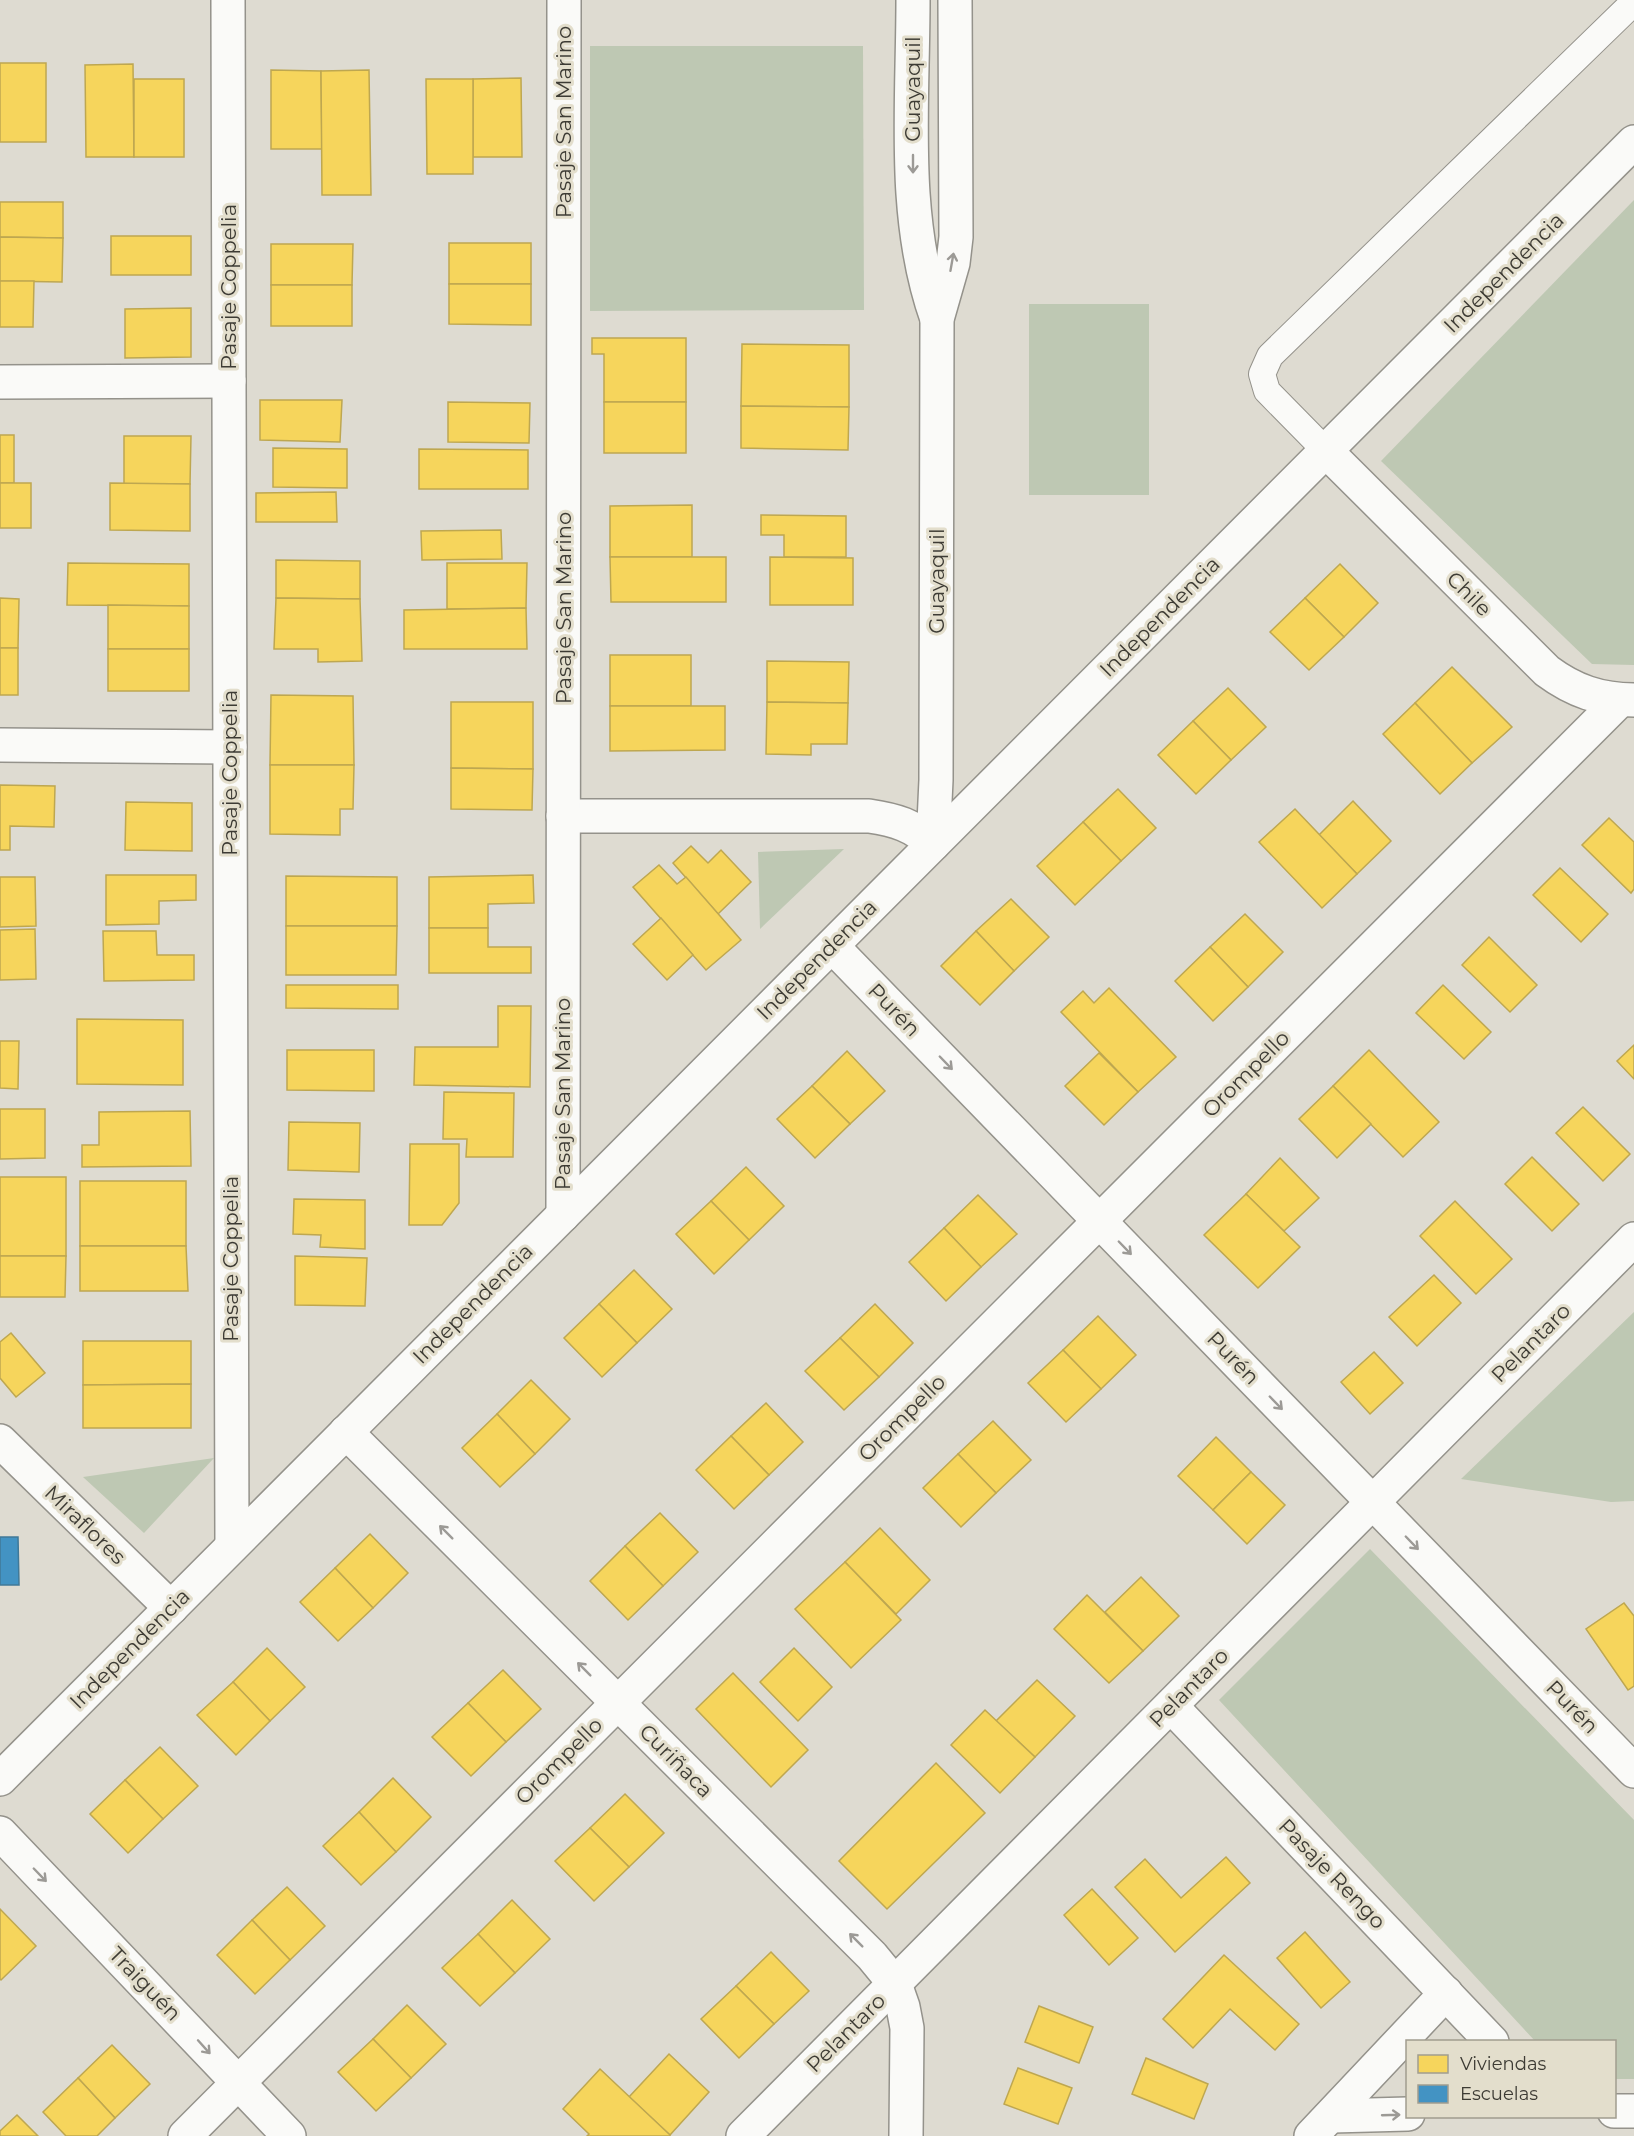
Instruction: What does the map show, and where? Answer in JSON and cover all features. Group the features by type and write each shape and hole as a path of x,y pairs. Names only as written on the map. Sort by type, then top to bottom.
{"street":[{"name":"Pasaje Coppelia","path":"228,0 232,1546"},
{"name":"Pasaje San Marino","path":"563,1215 564,0"},
{"name":"Guayaquil","path":"913,0 915,231 926,289 937,319"},
{"name":"Guayaquil","path":"933,844 936,780 937,319 953,264 956,237 955,0"},
{"name":"Independencia","path":"0,1779 1634,142"},
{"path":"0,382 229,381"},
{"name":"Chile","path":"1326,451 1547,671 1577,690 1595,697 1627,700"},
{"name":"Orompello","path":"185,2136 1099,1221 1627,700"},
{"path":"0,745 230,747"},
{"path":"563,816 869,816 904,822 917,829 933,844"},
{"name":"Purén","path":"832,946 1634,1771"},
{"name":"Pelantaro","path":"743,2136 1634,1239"},
{"name":"Curiñaca","path":"346,1432 872,1956 895,1984 907,2028 906,2136"},
{"name":"Miraflores","path":"0,1441 171,1608"},
{"name":"Pasaje Rengo","path":"1171,1707 1490,2040"},
{"name":"Traiguén","path":"0,1833 289,2136"},
{"path":"1322,2126 1446,1993"},
{"path":"1616,2111 1634,2111"},
{"path":"1322,2126 1406,2114"}],"lane":[{"path":"1326,451 1267,391 1262,374 1270,356 1634,2"}],"green space":[{"path":"590,46 863,46 864,310 590,311"},
{"path":"1634,200 1634,665 1592,664 1381,461"},
{"path":"1029,304 1149,304 1149,495 1029,495"},
{"path":"844,849 760,929 758,852"},
{"path":"1634,1312 1634,1501 1611,1502 1461,1479"},
{"path":"214,1458 144,1533 83,1477"},
{"path":"1370,1549 1634,1820 1634,2079 1616,2079 1616,2040 1534,2040 1219,1700"}],"building: Viviendas":[{"path":"0,63 46,63 46,142 0,142"},
{"path":"133,64 134,157 86,157 85,65"},
{"path":"271,70 321,71 322,149 271,149"},
{"path":"369,70 371,195 322,195 321,71"},
{"path":"521,78 522,157 473,157 473,79"},
{"path":"134,79 184,79 184,157 134,157"},
{"path":"426,79 473,79 473,174 427,174"},
{"path":"0,202 63,202 63,238 0,237"},
{"path":"111,236 191,236 191,275 111,275"},
{"path":"0,237 63,238 62,282 0,281"},
{"path":"449,243 531,243 531,284 449,284"},
{"path":"271,244 353,244 352,285 271,285"},
{"path":"0,281 34,281 33,327 0,327"},
{"path":"449,284 531,284 531,325 449,324"},
{"path":"271,285 352,285 352,326 271,326"},
{"path":"191,308 191,357 125,358 125,309"},
{"path":"592,338 686,338 686,402 604,402 604,354 592,354"},
{"path":"742,344 849,345 849,407 741,406"},
{"path":"260,400 342,400 340,442 260,440"},
{"path":"448,402 530,403 529,443 448,442"},
{"path":"604,402 686,402 686,453 604,453"},
{"path":"741,406 849,407 848,450 741,448"},
{"path":"0,435 14,435 14,483 0,483"},
{"path":"124,436 191,436 190,484 124,484"},
{"path":"273,448 347,449 347,488 273,487"},
{"path":"419,449 528,450 528,489 419,489"},
{"path":"0,483 31,483 31,528 0,528"},
{"path":"110,483 190,484 190,531 110,530"},
{"path":"336,492 337,522 256,522 256,493"},
{"path":"692,505 692,557 610,557 610,506"},
{"path":"761,515 846,516 846,557 784,557 784,535 761,535"},
{"path":"501,530 502,559 422,560 421,531"},
{"path":"610,557 726,557 726,602 611,602"},
{"path":"770,557 853,558 853,605 770,605"},
{"path":"276,560 360,561 360,599 276,598"},
{"path":"68,563 189,564 189,606 67,605"},
{"path":"447,563 527,563 526,608 447,609"},
{"path":"1340,564 1378,603 1344,637 1305,598"},
{"path":"0,598 19,599 18,648 0,648"},
{"path":"276,598 360,599 362,661 318,662 318,649 274,649"},
{"path":"1305,598 1344,637 1309,670 1270,632"},
{"path":"108,605 189,606 189,649 108,649"},
{"path":"526,608 527,649 404,649 404,610"},
{"path":"0,648 18,648 18,695 0,695"},
{"path":"108,649 189,649 189,691 108,691"},
{"path":"610,655 691,655 691,706 610,706"},
{"path":"767,661 849,662 848,703 767,702"},
{"path":"1452,667 1512,727 1472,763 1415,703"},
{"path":"1228,688 1266,727 1231,760 1193,721"},
{"path":"271,695 353,696 354,765 270,765"},
{"path":"451,702 533,702 533,769 451,768"},
{"path":"767,702 848,703 847,744 811,744 811,755 766,754"},
{"path":"1415,703 1472,763 1440,794 1383,734"},
{"path":"610,706 725,706 725,750 610,751"},
{"path":"1193,721 1231,760 1196,794 1158,755"},
{"path":"270,765 354,765 353,809 340,809 340,835 270,834"},
{"path":"451,768 533,769 532,810 451,809"},
{"path":"0,785 55,786 54,827 10,826 10,850 0,850"},
{"path":"1118,789 1156,828 1121,861 1083,822"},
{"path":"1353,801 1391,841 1357,874 1319,835"},
{"path":"126,802 192,803 192,851 125,850"},
{"path":"1295,809 1357,874 1322,908 1259,842"},
{"path":"1609,818 1634,842 1634,889 1631,893 1582,845"},
{"path":"1083,822 1121,861 1075,905 1037,866"},
{"path":"691,846 708,863 721,850 751,882 718,914 673,863"},
{"path":"659,865 677,884 686,877 741,940 706,970 633,887"},
{"path":"1560,868 1608,914 1581,942 1533,895"},
{"path":"106,875 196,875 196,900 159,901 159,924 106,925"},
{"path":"533,875 534,903 488,904 488,928 429,928 429,877"},
{"path":"286,876 397,877 397,926 286,926"},
{"path":"0,877 35,877 36,926 0,927"},
{"path":"1011,899 1049,937 1014,971 976,931"},
{"path":"1245,914 1283,952 1248,987 1210,947"},
{"path":"661,918 693,955 667,980 633,944"},
{"path":"286,926 397,926 396,975 286,975"},
{"path":"429,928 488,928 488,947 531,947 531,973 429,973"},
{"path":"35,929 36,979 0,980 0,930"},
{"path":"103,931 156,931 157,955 194,955 194,980 104,981"},
{"path":"976,931 1014,971 980,1005 941,966"},
{"path":"1489,937 1537,985 1510,1012 1462,965"},
{"path":"1210,947 1248,987 1213,1021 1175,981"},
{"path":"286,985 398,985 398,1009 286,1008"},
{"path":"1443,985 1491,1032 1464,1059 1416,1013"},
{"path":"1109,988 1176,1057 1138,1092 1061,1012 1083,991 1094,1003"},
{"path":"498,1006 531,1006 530,1087 414,1085 415,1047 498,1047"},
{"path":"77,1019 183,1020 183,1085 77,1084"},
{"path":"0,1041 19,1041 18,1089 0,1088"},
{"path":"1634,1045 1634,1079 1617,1061"},
{"path":"287,1050 374,1050 374,1091 287,1090"},
{"path":"1369,1050 1439,1122 1403,1157 1333,1086"},
{"path":"847,1051 885,1091 850,1124 812,1086"},
{"path":"1099,1053 1138,1092 1104,1125 1065,1086"},
{"path":"812,1086 850,1124 815,1158 777,1119"},
{"path":"1333,1086 1371,1124 1337,1158 1299,1119"},
{"path":"444,1092 514,1093 513,1157 466,1157 467,1139 443,1139"},
{"path":"1583,1107 1630,1154 1603,1181 1556,1133"},
{"path":"0,1109 45,1109 45,1158 0,1159"},
{"path":"190,1111 191,1166 82,1167 82,1145 99,1145 99,1112"},
{"path":"289,1122 360,1123 359,1172 288,1170"},
{"path":"410,1144 459,1144 459,1203 442,1225 409,1225"},
{"path":"1532,1157 1579,1204 1552,1231 1505,1184"},
{"path":"1280,1158 1319,1198 1284,1231 1246,1194"},
{"path":"746,1167 784,1206 749,1240 711,1201"},
{"path":"0,1177 66,1177 66,1256 0,1256"},
{"path":"80,1181 186,1181 186,1246 80,1246"},
{"path":"1246,1194 1300,1247 1258,1288 1204,1235"},
{"path":"978,1195 1017,1234 981,1267 944,1228"},
{"path":"294,1199 365,1200 365,1249 320,1247 321,1235 293,1234"},
{"path":"711,1201 749,1240 714,1274 676,1234"},
{"path":"1455,1201 1512,1259 1476,1294 1420,1236"},
{"path":"944,1228 981,1267 946,1301 909,1262"},
{"path":"80,1246 186,1246 188,1291 80,1291"},
{"path":"0,1256 66,1256 65,1297 0,1297"},
{"path":"295,1256 367,1258 365,1306 295,1305"},
{"path":"634,1270 672,1309 637,1343 599,1304"},
{"path":"1434,1275 1461,1303 1417,1346 1389,1317"},
{"path":"599,1304 637,1343 602,1377 564,1338"},
{"path":"875,1304 913,1343 879,1377 840,1338"},
{"path":"1098,1316 1136,1355 1101,1389 1063,1350"},
{"path":"11,1333 45,1373 16,1397 0,1378 0,1342"},
{"path":"840,1338 879,1377 844,1410 805,1371"},
{"path":"83,1341 191,1341 191,1384 83,1385"},
{"path":"1063,1350 1101,1389 1066,1422 1028,1383"},
{"path":"1374,1352 1403,1383 1370,1414 1341,1382"},
{"path":"531,1380 570,1419 535,1454 497,1414"},
{"path":"191,1384 191,1428 83,1428 83,1385"},
{"path":"766,1403 803,1442 769,1475 731,1436"},
{"path":"497,1414 535,1454 500,1487 462,1448"},
{"path":"993,1421 1031,1460 996,1493 958,1454"},
{"path":"731,1436 769,1475 734,1509 696,1470"},
{"path":"1216,1437 1251,1472 1213,1510 1178,1476"},
{"path":"958,1454 996,1493 961,1527 923,1488"},
{"path":"1251,1472 1285,1505 1247,1544 1213,1510"},
{"path":"660,1513 698,1552 663,1586 625,1546"},
{"path":"880,1528 930,1580 896,1614 845,1562"},
{"path":"370,1534 408,1573 373,1608 335,1568"},
{"path":"625,1546 663,1586 628,1620 590,1581"},
{"path":"845,1562 901,1620 851,1668 795,1609"},
{"path":"335,1568 373,1608 338,1641 300,1602"},
{"path":"1141,1577 1179,1616 1143,1651 1105,1612"},
{"path":"1087,1595 1143,1651 1109,1683 1054,1629"},
{"path":"1624,1603 1634,1616 1634,1686 1628,1690 1586,1629"},
{"path":"267,1648 305,1687 270,1721 233,1682"},
{"path":"794,1648 832,1687 798,1721 760,1682"},
{"path":"503,1670 541,1709 506,1742 468,1703"},
{"path":"733,1673 808,1750 771,1787 696,1709"},
{"path":"1037,1680 1075,1716 1035,1757 996,1721"},
{"path":"233,1682 270,1721 236,1755 197,1715"},
{"path":"468,1703 506,1742 471,1776 432,1737"},
{"path":"985,1710 1035,1757 1000,1793 951,1745"},
{"path":"160,1747 198,1786 163,1819 125,1780"},
{"path":"936,1763 985,1813 887,1909 839,1861"},
{"path":"393,1778 431,1817 396,1852 359,1812"},
{"path":"125,1780 163,1819 128,1853 90,1814"},
{"path":"625,1794 664,1833 629,1867 590,1828"},
{"path":"359,1812 396,1852 361,1885 323,1846"},
{"path":"590,1828 629,1867 594,1901 555,1861"},
{"path":"1226,1857 1250,1883 1175,1952 1115,1887 1145,1859 1181,1898"},
{"path":"287,1887 325,1926 290,1960 252,1920"},
{"path":"1092,1889 1138,1938 1109,1965 1064,1915"},
{"path":"512,1900 550,1939 515,1973 478,1934"},
{"path":"0,1909 36,1946 1,1980 0,1979"},
{"path":"252,1920 290,1960 255,1994 217,1955"},
{"path":"1305,1932 1350,1982 1321,2008 1277,1958"},
{"path":"478,1934 515,1973 480,2006 442,1968"},
{"path":"771,1952 809,1991 774,2024 736,1986"},
{"path":"1224,1955 1299,2024 1275,2050 1230,2009 1193,2048 1163,2019"},
{"path":"736,1986 774,2024 739,2058 701,2019"},
{"path":"407,2005 446,2044 411,2078 373,2039"},
{"path":"1039,2006 1093,2027 1079,2063 1025,2042"},
{"path":"373,2039 411,2078 376,2111 338,2072"},
{"path":"112,2045 150,2084 115,2118 78,2078"},
{"path":"669,2054 709,2092 670,2135 629,2097"},
{"path":"1146,2058 1208,2084 1194,2119 1132,2094"},
{"path":"1018,2068 1072,2088 1058,2124 1004,2104"},
{"path":"600,2069 670,2135 587,2136 589,2134 563,2109"},
{"path":"78,2078 115,2118 97,2136 66,2136 43,2112"},
{"path":"17,2115 38,2136 0,2136 0,2131"}],"building: Escuelas":[{"path":"0,1537 18,1537 19,1585 0,1585"}]}
